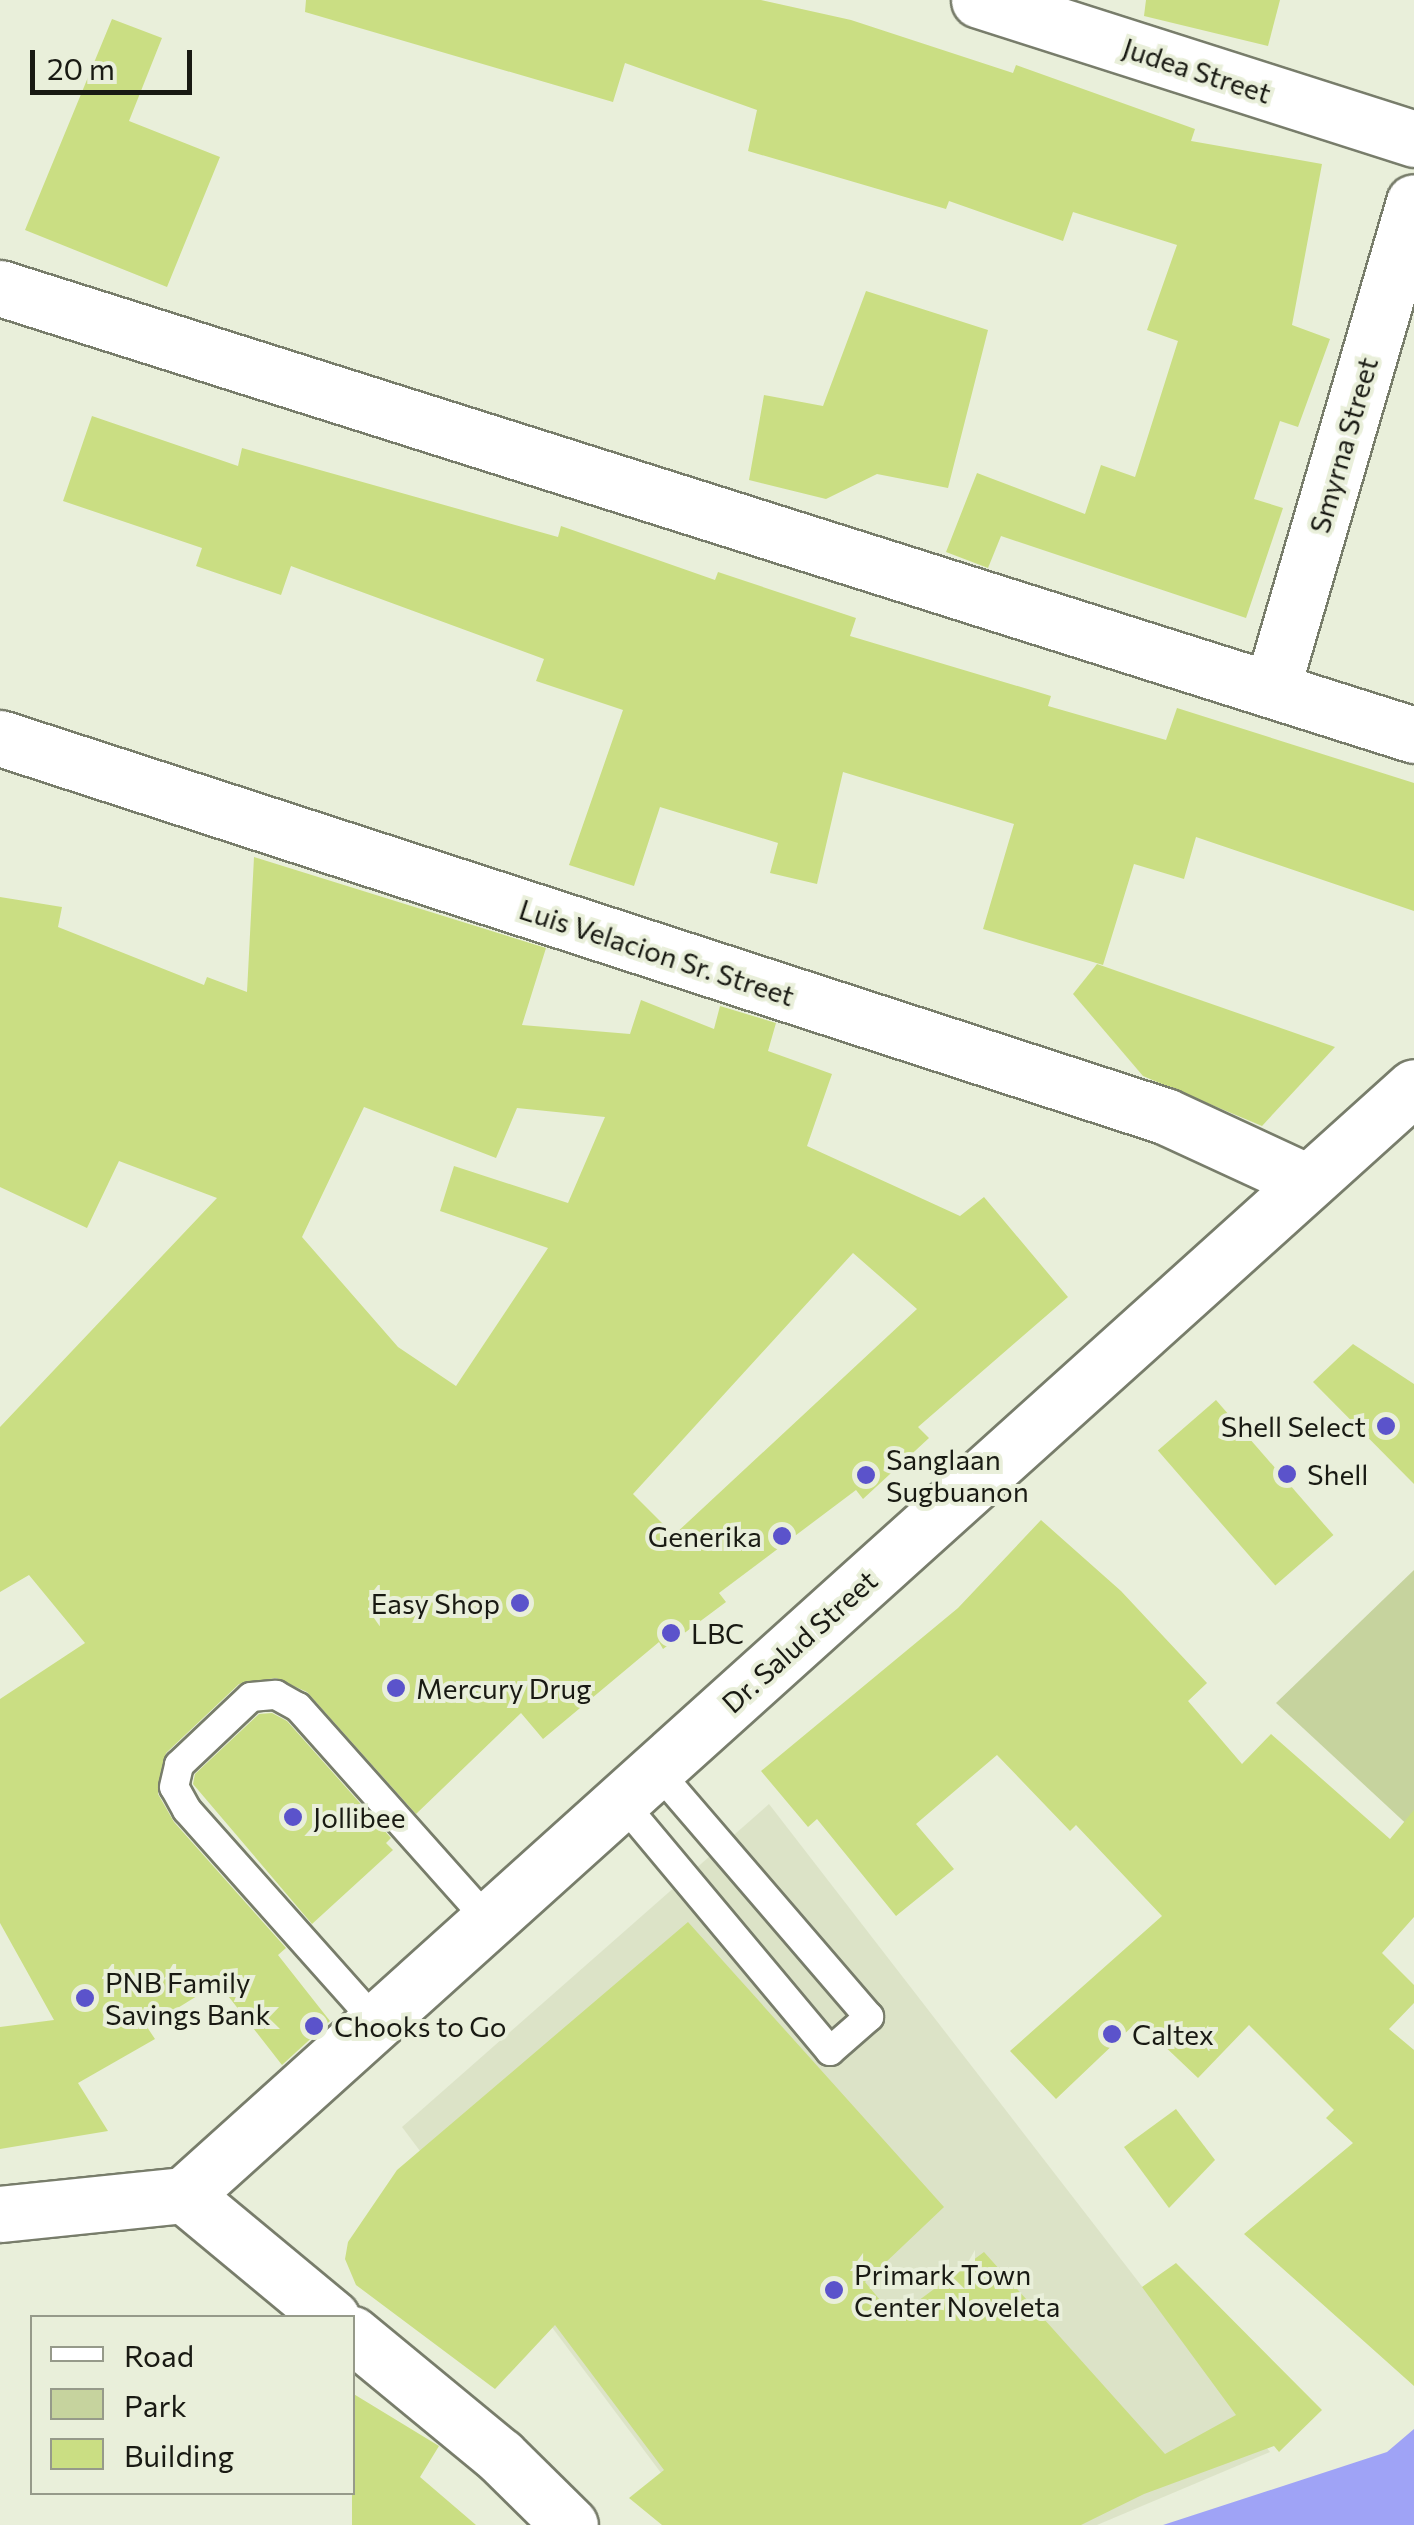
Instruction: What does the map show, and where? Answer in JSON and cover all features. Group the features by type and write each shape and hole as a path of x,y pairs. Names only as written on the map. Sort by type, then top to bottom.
{"street":[{"name":"Judea Street","path":"979,0 1414,139"},
{"name":"Smyrna Street","path":"1272,688 1414,202"},
{"path":"0,288 1414,736"},
{"name":"Luis Velacion Sr. Street","path":"0,738 1164,1116 1308,1182"},
{"name":"Dr. Salud Street","path":"184,2195 1414,1087"},
{"path":"0,2214 184,2195 328,2315"},
{"path":"355,2336 500,2456 570,2525"}],"lane":[{"path":"376,2022 187,1810 174,1787 179,1765 251,1697 276,1695 298,1707 488,1920"},
{"path":"638,1785 868,2018 830,2050 638,1785"}],"shaded area":[{"name":"Primark Town Center Noveleta","path":"769,1804 1270,2452 1097,2525 700,2525 402,2127"}],"green space":[{"path":"1414,1570 1414,1831 1276,1703"}],"water":[{"path":"1414,2429 1414,2525 1163,2525 1387,2452"}],"building":[{"path":"306,0 761,0 851,20 1013,73 1016,65 1195,129 1191,141 1322,164 1292,325 1330,339 1298,427 1280,421 1254,499 1283,508 1246,618 1001,536 988,568 946,552 977,473 1085,514 1101,465 1135,477 1178,341 1147,330 1177,245 1073,212 1063,241 949,201 946,209 748,151 757,110 625,63 613,102 305,12"},
{"path":"1146,0 1280,0 1268,46 1144,16"},
{"path":"112,19 162,38 129,121 220,157 167,287 25,230"},
{"path":"866,291 988,330 948,488 877,474 826,499 749,480 764,395 823,406"},
{"path":"92,416 238,466 242,448 558,537 561,526 715,580 718,572 856,618 850,636 1051,696 1048,706 1166,740 1177,708 1414,783 1414,911 1196,837 1184,879 1134,864 1103,965 983,929 1014,824 843,772 817,884 770,873 778,843 660,807 634,886 569,865 623,710 536,681 544,659 291,566 281,595 196,566 202,548 63,501"},
{"path":"254,857 546,948 522,1025 630,1034 641,1000 714,1029 720,1006 776,1023 768,1051 832,1074 807,1146 960,1216 984,1197 1068,1297 918,1427 929,1438 863,1499 856,1490 719,1593 726,1602 663,1649 659,1642 543,1739 521,1713 416,1814 307,1692 276,1678 239,1684 166,1753 158,1794 174,1822 286,1948 278,1955 330,2021 282,2065 218,1983 147,2027 155,2039 78,2083 108,2131 0,2149 0,2027 54,2020 0,1923 0,1699 85,1643 29,1575 0,1592 0,1427 217,1198 119,1161 87,1228 0,1187 0,897 62,907 58,927 204,985 207,977 247,992","holes":["364,1107 496,1158 517,1108 605,1117 568,1203 454,1166 440,1211 548,1248 456,1386 398,1347 302,1237","853,1253 917,1309 674,1535 633,1494"]},
{"path":"1097,964 1335,1047 1262,1126 1143,1076 1073,994"},
{"name":"Shell Select","path":"1353,1344 1414,1384 1414,1484 1313,1382"},
{"path":"1216,1400 1333,1535 1275,1586 1158,1451"},
{"path":"1041,1520 1121,1591 1207,1683 1188,1701 1242,1764 1271,1734 1390,1839 1414,1810 1414,1917 1382,1953 1414,1985 1414,2003 1389,2029 1414,2050 1414,2386 1244,2234 1353,2143 1326,2118 1334,2110 1249,2025 1198,2078 1138,2021 1056,2099 1010,2051 1162,1916 1076,1825 1070,1831 997,1755 916,1824 954,1869 896,1916 817,1819 808,1827 761,1771 958,1608"},
{"name":"Jollibee","path":"272,1713 287,1721 391,1838 386,1843 393,1850 312,1924 193,1784 195,1774 259,1714"},
{"name":"Primark Town Center Noveleta","path":"688,1922 944,2207 865,2282 895,2318 984,2252 1165,2454 1236,2415 1142,2287 1176,2263 1322,2410 1279,2452 1274,2446 1144,2494 1081,2525 662,2525 629,2498 664,2470 555,2325 495,2389 356,2285 345,2259 348,2242 397,2170"},
{"path":"1176,2109 1215,2160 1169,2208 1124,2147"},
{"path":"355,2395 439,2446 420,2477 476,2525 352,2525"}],"place":[{"name":"Shell Select","path":"1386,1426"},
{"name":"Shell","path":"1287,1474"},
{"name":"Sanglaan Sugbuanon","path":"866,1475"},
{"name":"Generika","path":"782,1536"},
{"name":"Easy Shop","path":"520,1603"},
{"name":"LBC","path":"671,1633"},
{"name":"Mercury Drug","path":"396,1688"},
{"name":"Jollibee","path":"293,1817"},
{"name":"PNB Family Savings Bank","path":"85,1998"},
{"name":"Chooks to Go","path":"314,2026"},
{"name":"Caltex","path":"1112,2034"},
{"name":"Primark Town Center Noveleta","path":"834,2290"}]}
